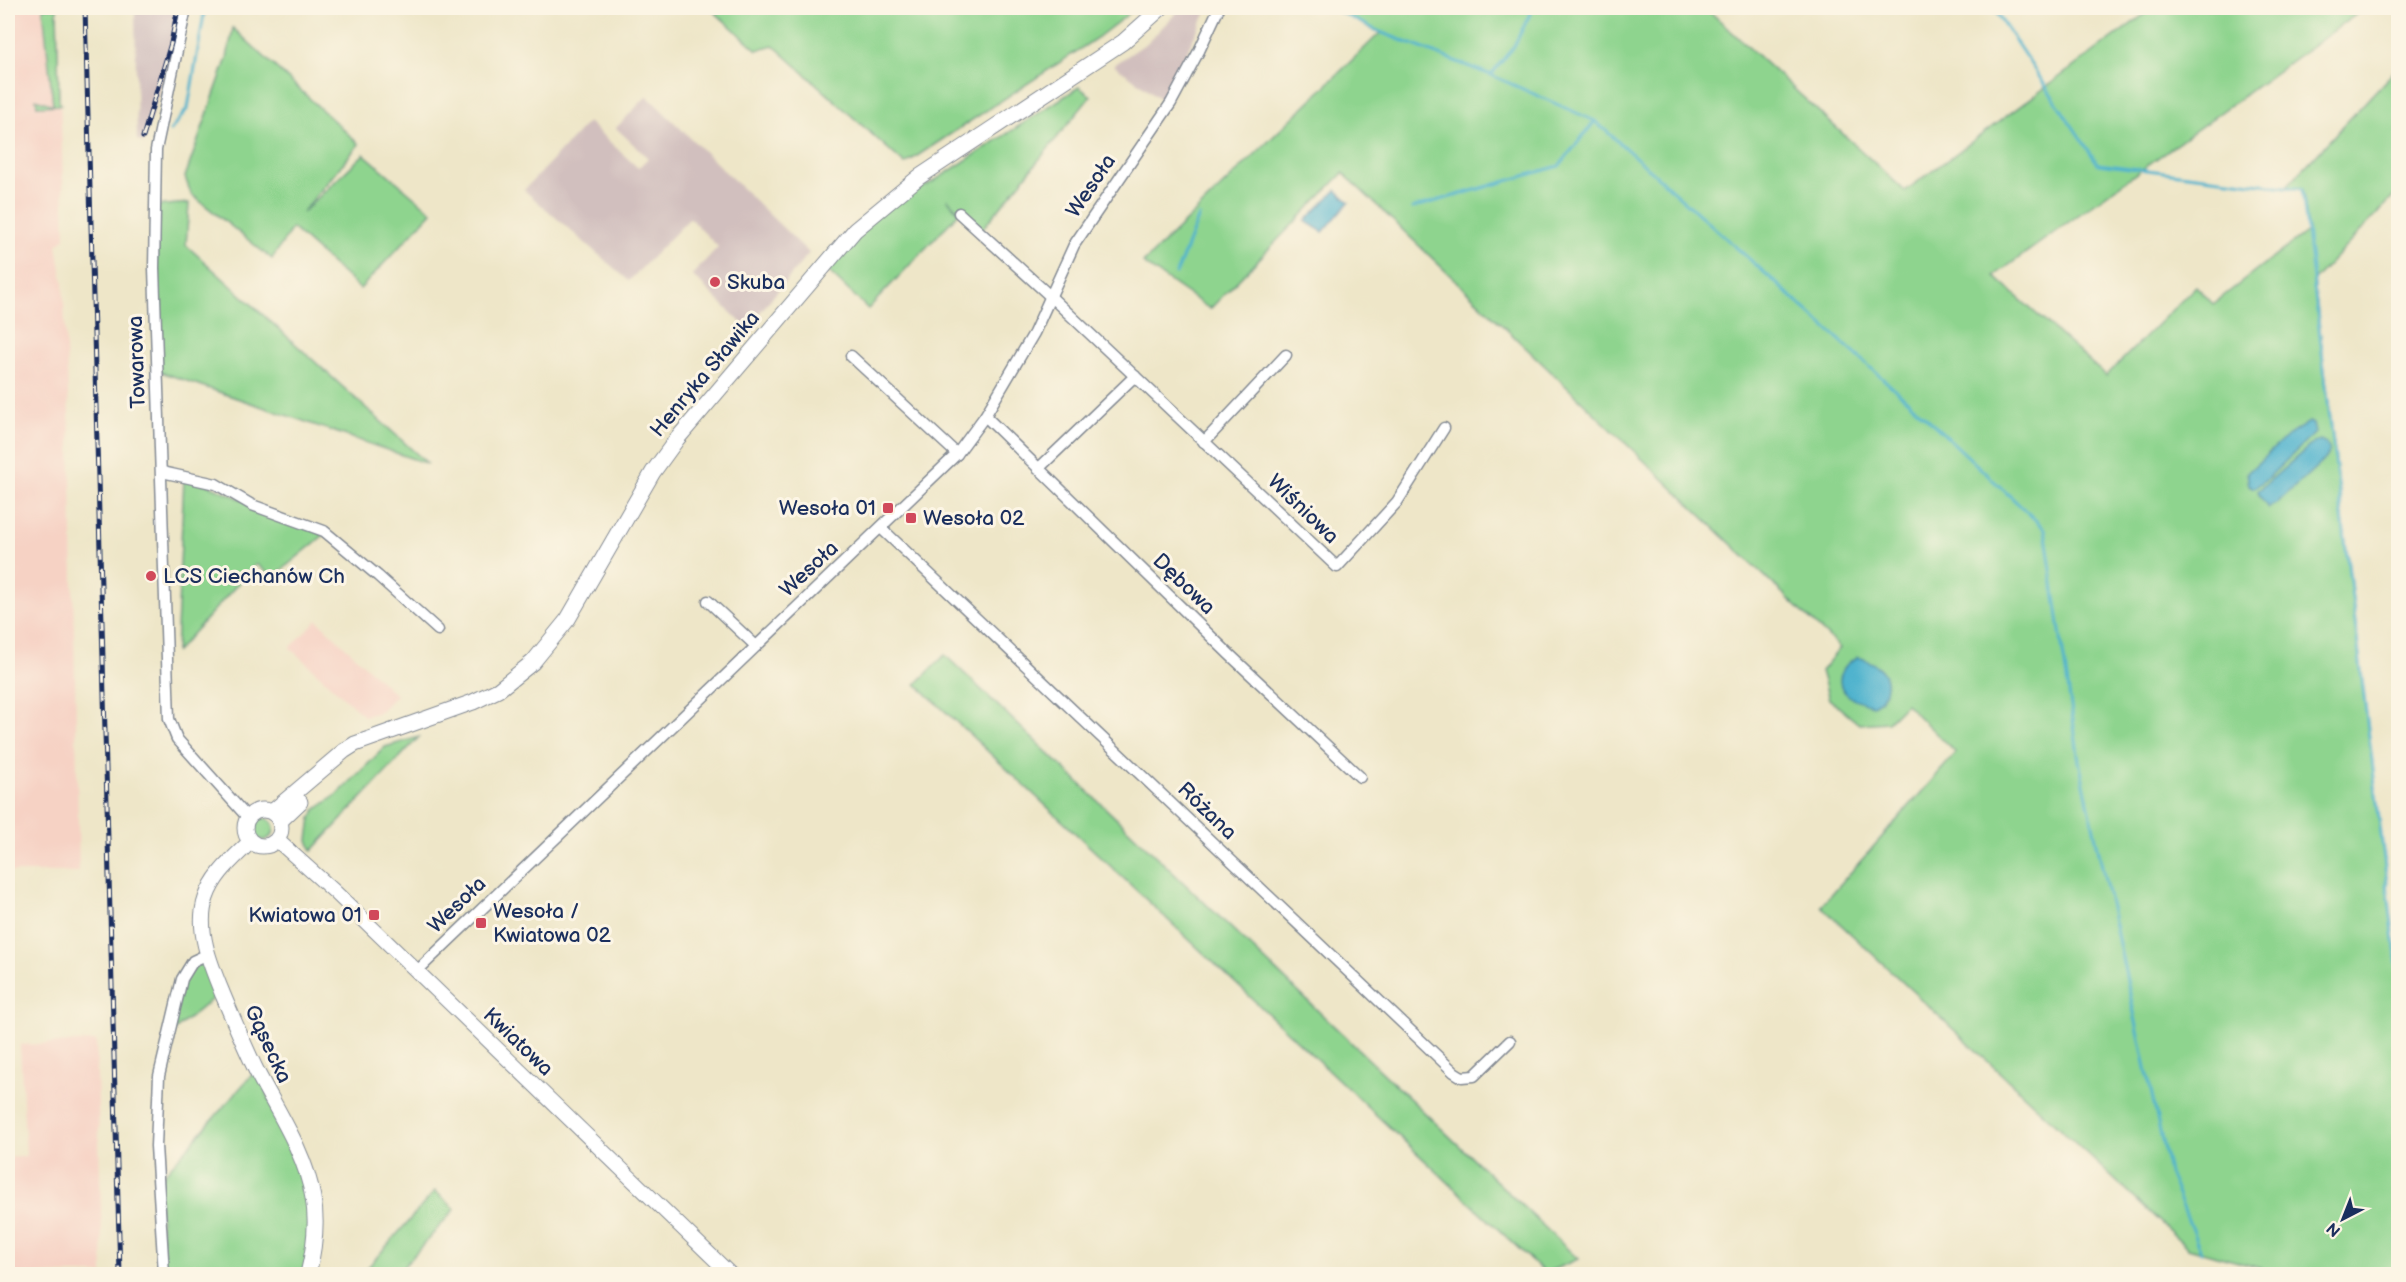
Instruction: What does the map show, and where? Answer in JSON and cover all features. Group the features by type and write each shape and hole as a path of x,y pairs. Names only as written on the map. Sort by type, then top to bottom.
{"main road":[{"name":"Henryka Sławika","path":"276,817 344,751 474,702 498,690 533,663 568,618 653,472 685,430 855,230 920,177 1123,42 1161,8"},
{"path":"261,810 276,817 281,830 277,840 264,847 250,842 245,827 248,818 261,810"},
{"name":"Gąsecka","path":"250,842 224,867 212,883 205,900 202,920 207,954 238,1031 293,1143 313,1197 315,1225 308,1275"}],"street":[{"name":"Towarowa","path":"186,8 156,150 154,268 169,719 177,739 248,818"},
{"name":"Wesoła","path":"416,972 957,454 985,416 1034,333 1074,245 1171,103 1219,8"},
{"name":"Wiśniowa","path":"959,213 1337,567 1397,502 1444,428"},
{"path":"1204,442 1286,355"},
{"path":"851,356 957,454"},
{"path":"1038,469 1135,376"},
{"name":"Dębowa","path":"985,416 1221,647 1360,777"},
{"path":"162,472 216,484 252,505 324,531 438,630"},
{"name":"Różana","path":"881,528 1454,1072 1462,1077 1474,1076 1510,1041"},
{"path":"708,602 756,646"},
{"name":"Kwiatowa","path":"277,840 335,892 730,1275"},
{"path":"164,1275 156,1146 159,1076 182,979 193,961 207,954"}],"shaded area":[{"path":"8,8 57,8 65,238 57,245 63,282 70,437 79,872 8,872"},
{"path":"135,8 181,8 144,143 137,140"},
{"path":"1181,8 1208,8 1161,99 1114,65 1148,42"},
{"path":"647,96 809,253 747,328 692,275 718,247 690,218 629,281 524,190 588,122 638,168 648,158 616,128"},
{"path":"317,620 396,695 380,712 364,716 290,648"},
{"path":"96,1041 103,1274 8,1274 8,1158 26,1156 20,1045"}],"green space":[{"path":"43,8 57,8 59,101 61,105 37,106 36,99 53,105"},
{"path":"710,8 1136,8 1097,38 905,164 773,45 757,50"},
{"path":"1332,8 1706,8 1905,191 2153,8 2365,8 1994,276 2106,376 2196,286 2213,304 2308,231 2303,189 2286,187 2398,67 2398,192 2314,280 2398,973 2396,1274 2281,1274 2188,1248 1821,906 1956,753 1906,704 1888,722 1859,724 1829,699 1821,671 1840,648 1343,173 1210,309 1143,263 1380,33"},
{"path":"233,28 359,144 302,213 364,154 432,212 360,289 292,228 272,259 191,194 185,177 227,58"},
{"path":"1079,87 1091,96 980,232 947,199 959,213 868,309 823,266 878,210 931,183"},
{"path":"189,203 186,245 428,464 158,371 155,206"},
{"path":"184,478 209,485 324,535 273,577 256,564 176,652"},
{"path":"945,655 1578,1259 1545,1273 916,684"},
{"path":"419,737 312,851 308,840 311,818 315,810 338,794 385,747"},
{"path":"263,818 271,821 274,829 271,837 263,840 255,837 252,829 255,821"},
{"path":"208,954 221,992 171,1033 182,979"},
{"path":"256,1070 313,1197 308,1274 164,1274 158,1181"},
{"path":"435,1191 455,1209 397,1274 362,1274"}],"water":[{"path":"1336,190 1349,202 1323,232 1305,221"},
{"path":"2309,422 2313,424 2315,433 2267,479 2254,488 2249,485 2247,473 2286,437"},
{"path":"2320,440 2326,443 2329,450 2327,457 2276,504 2268,508 2258,491 2313,443"},
{"path":"1858,657 1880,668 1886,678 1883,696 1872,705 1849,696 1841,685 1841,674 1847,664"}],"waterway":[{"path":"170,131 188,108 205,8"},
{"path":"1332,8 1380,32 1491,75 1514,46 1533,8"},
{"path":"1993,8 2098,164 2302,189 2398,973"},
{"path":"1491,75 1595,121 1929,420 2045,529 2079,761 2169,1173 2201,1252"},
{"path":"1412,208 1559,166 1595,121"},
{"path":"1176,274 1199,216"},
{"path":"2396,1274 2398,1240"}],"railway":[{"path":"85,8 120,1274"},
{"path":"143,137 171,43 178,8"}],"place":[{"name":"Skuba","path":"715,282"},
{"name":"Wesoła 01","path":"888,508"},
{"name":"Wesoła 02","path":"911,518"},
{"name":"LCS Ciechanów Ch","path":"151,576"},
{"name":"Kwiatowa 01","path":"374,915"},
{"name":"Wesoła / Kwiatowa 02","path":"481,923"}]}
